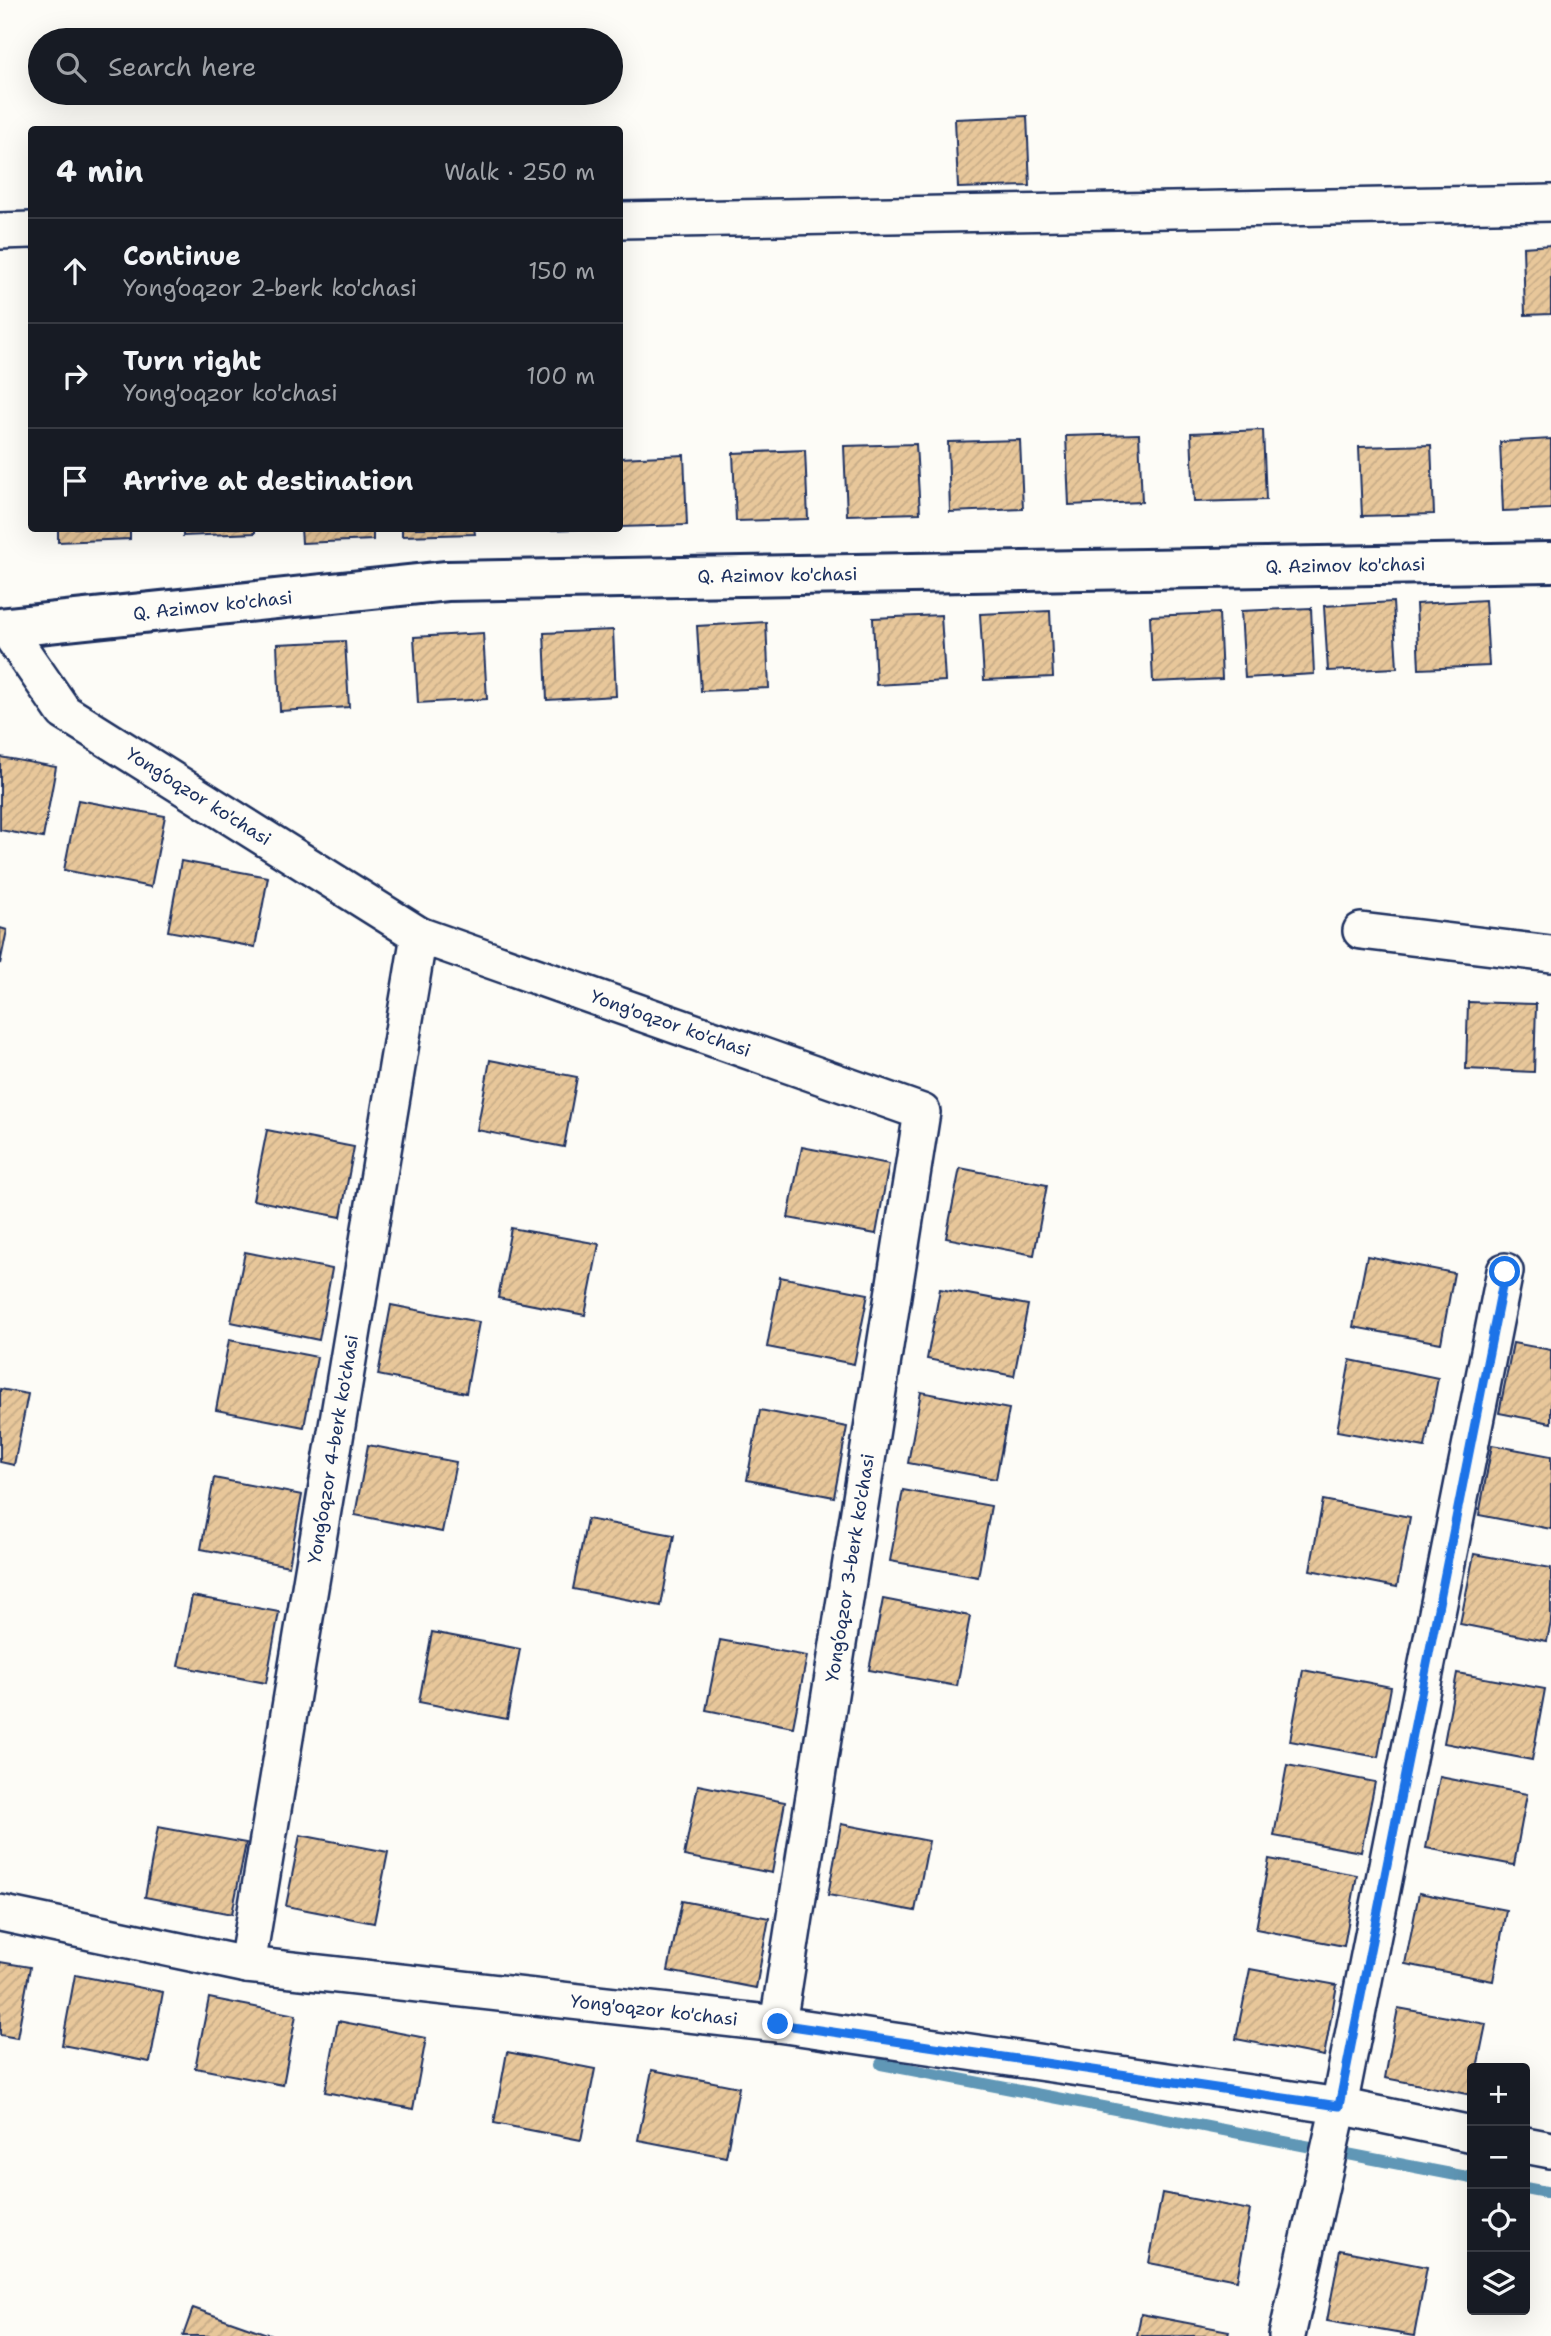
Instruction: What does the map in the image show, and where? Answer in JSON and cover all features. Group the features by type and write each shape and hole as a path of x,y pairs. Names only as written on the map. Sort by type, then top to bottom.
{"main road":[{"name":"Q. Azimov ko'chasi","path":"3,628 447,581 1551,562"}],"street":[{"path":"623,220 1551,204"},
{"path":"0,231 28,230"},
{"name":"Yong‘oqzor ko'chasi","path":"3,628 64,712 419,935"},
{"path":"1361,931 1551,954"},
{"name":"Yong'oqzor ko'chasi","path":"419,935 922,1112"},
{"name":"Yong‘oqzor 4-berk ko'chasi","path":"247,1965 419,935"},
{"name":"Yong‘oqzor 3-berk ko'chasi","path":"778,2024 922,1112"},
{"path":"1287,2336 1339,2106 1505,1272"},
{"name":"Yong'oqzor ko'chasi","path":"0,1913 247,1965 778,2024 1339,2106 1467,2133"},
{"path":"1530,2146 1551,2150"}],"building":[{"path":"1027,116 1030,186 958,188 955,119"},
{"path":"1551,245 1551,314 1525,315 1523,247"},
{"path":"1263,430 1266,500 1194,502 1191,433"},
{"path":"1139,434 1142,502 1069,505 1066,436"},
{"path":"1551,439 1551,509 1503,511 1500,442"},
{"path":"1020,440 1023,509 950,512 948,442"},
{"path":"916,444 920,513 847,515 844,446"},
{"path":"1431,445 1434,514 1362,516 1359,447"},
{"path":"805,450 808,519 736,521 733,453"},
{"path":"684,455 687,525 623,527 623,458"},
{"path":"58,532 130,532 130,539 58,542"},
{"path":"183,532 255,532 255,533 183,536"},
{"path":"301,532 373,532 373,540 302,543"},
{"path":"402,532 475,534 402,536"},
{"path":"1485,600 1489,666 1419,669 1416,604"},
{"path":"1393,602 1397,668 1328,671 1324,606"},
{"path":"1311,608 1314,674 1245,678 1241,611"},
{"path":"1050,611 1053,677 984,680 980,614"},
{"path":"1219,613 1222,679 1153,682 1150,616"},
{"path":"941,615 945,681 876,685 873,618"},
{"path":"766,622 769,688 701,691 697,626"},
{"path":"613,630 616,696 547,700 544,633"},
{"path":"483,633 487,699 418,703 414,637"},
{"path":"345,641 349,707 280,711 277,644"},
{"path":"0,757 56,767 43,838 0,830"},
{"path":"78,800 165,816 151,887 64,870"},
{"path":"181,861 268,877 255,947 168,931"},
{"path":"0,928 7,930 0,964"},
{"path":"1468,1002 1536,1004 1534,1072 1466,1069"},
{"path":"490,1060 577,1077 564,1147 477,1130"},
{"path":"267,1130 354,1147 341,1217 253,1200"},
{"path":"802,1147 889,1164 876,1234 788,1218"},
{"path":"960,1168 1047,1185 1034,1255 946,1238"},
{"path":"511,1228 599,1244 585,1315 498,1298"},
{"path":"245,1252 332,1269 319,1340 231,1322"},
{"path":"1367,1256 1454,1273 1441,1343 1353,1327"},
{"path":"780,1277 868,1294 854,1364 767,1347"},
{"path":"940,1289 1028,1305 1014,1376 927,1359"},
{"path":"391,1305 479,1322 466,1393 378,1375"},
{"path":"229,1340 317,1357 304,1427 216,1410"},
{"path":"1513,1343 1551,1350 1551,1423 1499,1413"},
{"path":"1350,1360 1438,1378 1425,1447 1337,1431"},
{"path":"0,1389 28,1394 14,1465 0,1462"},
{"path":"921,1392 1009,1409 996,1479 908,1463"},
{"path":"760,1410 847,1427 834,1497 747,1480"},
{"path":"368,1445 456,1462 442,1532 355,1515"},
{"path":"1492,1445 1551,1456 1551,1529 1479,1515"},
{"path":"214,1478 302,1495 289,1566 201,1549"},
{"path":"903,1490 991,1506 978,1577 890,1561"},
{"path":"1323,1500 1410,1517 1397,1587 1310,1570"},
{"path":"587,1519 674,1535 661,1606 573,1589"},
{"path":"1474,1554 1551,1568 1551,1622 1547,1641 1460,1624"},
{"path":"192,1596 279,1612 266,1683 178,1666"},
{"path":"883,1599 970,1616 957,1686 869,1670"},
{"path":"432,1632 520,1649 507,1719 419,1702"},
{"path":"720,1640 807,1656 793,1727 706,1710"},
{"path":"1303,1670 1391,1687 1378,1757 1290,1741"},
{"path":"1457,1673 1545,1689 1532,1760 1444,1743"},
{"path":"1287,1765 1375,1782 1361,1852 1274,1836"},
{"path":"1440,1777 1527,1794 1514,1865 1426,1848"},
{"path":"698,1785 785,1802 772,1873 684,1856"},
{"path":"841,1824 929,1841 915,1911 828,1895"},
{"path":"158,1827 246,1843 232,1914 145,1897"},
{"path":"300,1835 388,1852 374,1923 286,1906"},
{"path":"1269,1859 1357,1875 1344,1946 1256,1929"},
{"path":"1419,1893 1506,1910 1493,1981 1405,1964"},
{"path":"682,1901 769,1918 756,1988 668,1971"},
{"path":"0,1962 30,1967 17,2038 0,2035"},
{"path":"1250,1969 1337,1985 1324,2056 1236,2039"},
{"path":"75,1975 163,1992 150,2062 62,2045"},
{"path":"209,1998 296,2015 283,2085 195,2068"},
{"path":"1398,2008 1486,2024 1478,2063 1467,2063 1467,2094 1385,2078"},
{"path":"338,2021 426,2038 413,2109 325,2092"},
{"path":"507,2052 595,2069 581,2140 494,2123"},
{"path":"652,2070 739,2087 726,2157 638,2140"},
{"path":"1162,2193 1250,2210 1237,2280 1149,2263"},
{"path":"1340,2250 1427,2267 1414,2336 1327,2321"},
{"path":"193,2308 273,2336 183,2336"},
{"path":"1141,2314 1229,2331 1228,2336 1137,2336"}],"waterway":[{"path":"881,2064 1467,2177"},
{"path":"1530,2189 1551,2193"}],"route":[{"path":"778,2024 1339,2106 1505,1272"}]}
